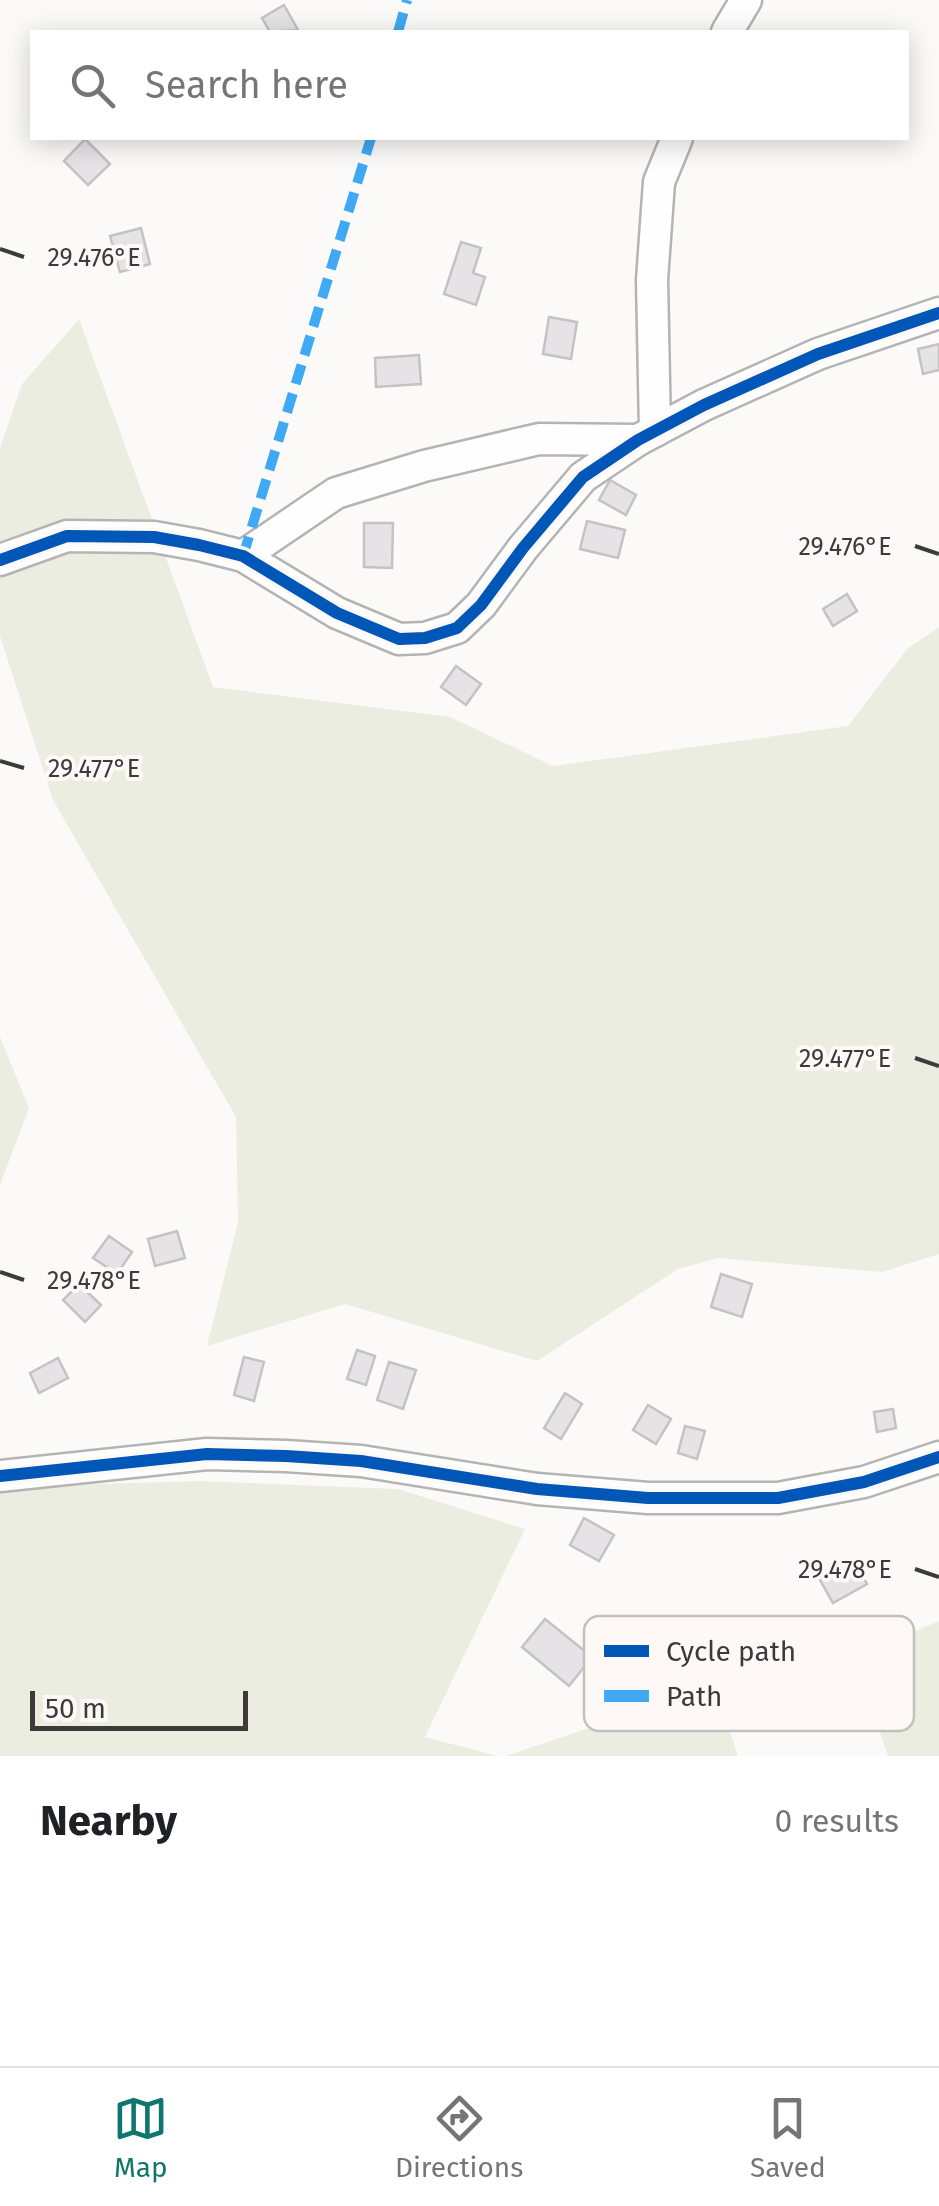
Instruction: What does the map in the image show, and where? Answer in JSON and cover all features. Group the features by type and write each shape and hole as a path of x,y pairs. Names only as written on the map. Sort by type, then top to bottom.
{"street":[{"path":"728,30 746,0"},
{"path":"646,436 660,182 676,140"},
{"path":"0,560 67,536 154,537 243,556 337,613 399,639 425,638 457,628 481,606 523,548 583,477 646,436 818,354 939,313"},
{"path":"243,556 336,493 424,466 539,440 646,436"},
{"path":"0,1476 206,1454 246,1455 361,1461 537,1489 648,1498 778,1498 864,1482 939,1457"}],"shaded area":[{"path":"79,319 213,687 450,717 553,766 848,726 907,649 939,627 939,1254 882,1272 718,1258 678,1269 537,1361 345,1304 207,1346 238,1222 236,1117 53,800 0,636 0,448 22,384"},
{"path":"0,1037 29,1108 0,1185"},
{"path":"199,1481 398,1489 525,1529 425,1737 498,1756 0,1756 0,1487"},
{"path":"939,1621 939,1756 888,1756 879,1731 914,1731 914,1632"},
{"path":"584,1730 730,1731 738,1756 506,1756"}],"building":[{"path":"284,5 298,30 269,30 262,18"},
{"path":"86,140 110,164 88,185 64,161"},
{"path":"141,228 150,264 120,272 110,236"},
{"path":"461,242 481,248 473,273 485,277 476,305 444,294"},
{"path":"549,317 577,322 571,359 543,354"},
{"path":"939,344 939,370 923,374 918,349"},
{"path":"419,355 421,384 376,387 375,358"},
{"path":"610,480 636,495 626,515 599,500"},
{"path":"587,521 625,530 618,558 580,549"},
{"path":"364,523 393,523 392,568 364,567"},
{"path":"847,594 857,611 833,626 823,609"},
{"path":"456,666 481,684 466,705 441,687"},
{"path":"177,1231 185,1258 155,1266 148,1239"},
{"path":"109,1236 132,1252 117,1274 93,1258"},
{"path":"721,1274 752,1284 742,1317 711,1307"},
{"path":"79,1284 101,1305 85,1322 63,1300"},
{"path":"357,1350 375,1356 366,1385 347,1379"},
{"path":"244,1357 264,1362 254,1401 234,1395"},
{"path":"58,1358 68,1378 39,1393 30,1373"},
{"path":"389,1362 416,1370 403,1409 377,1400"},
{"path":"565,1393 582,1404 561,1439 544,1428"},
{"path":"648,1405 671,1419 656,1444 633,1430"},
{"path":"893,1409 896,1428 877,1432 874,1412"},
{"path":"685,1426 705,1431 697,1459 678,1453"},
{"path":"584,1518 614,1535 599,1561 570,1545"},
{"path":"854,1561 867,1584 833,1603 820,1580"},
{"path":"545,1619 584,1651 584,1667 569,1686 522,1647"}],"marked path":[{"path":"399,30 407,0"},
{"path":"243,556 370,140"}],"cycle path":[{"path":"0,560 67,536 154,537 199,545 243,556 337,613 399,639 425,638 457,628 481,605 583,477 638,440 704,405 818,354 939,313"},
{"path":"0,1476 207,1454 286,1456 361,1461 537,1489 648,1498 778,1498 864,1482 939,1457"}]}
